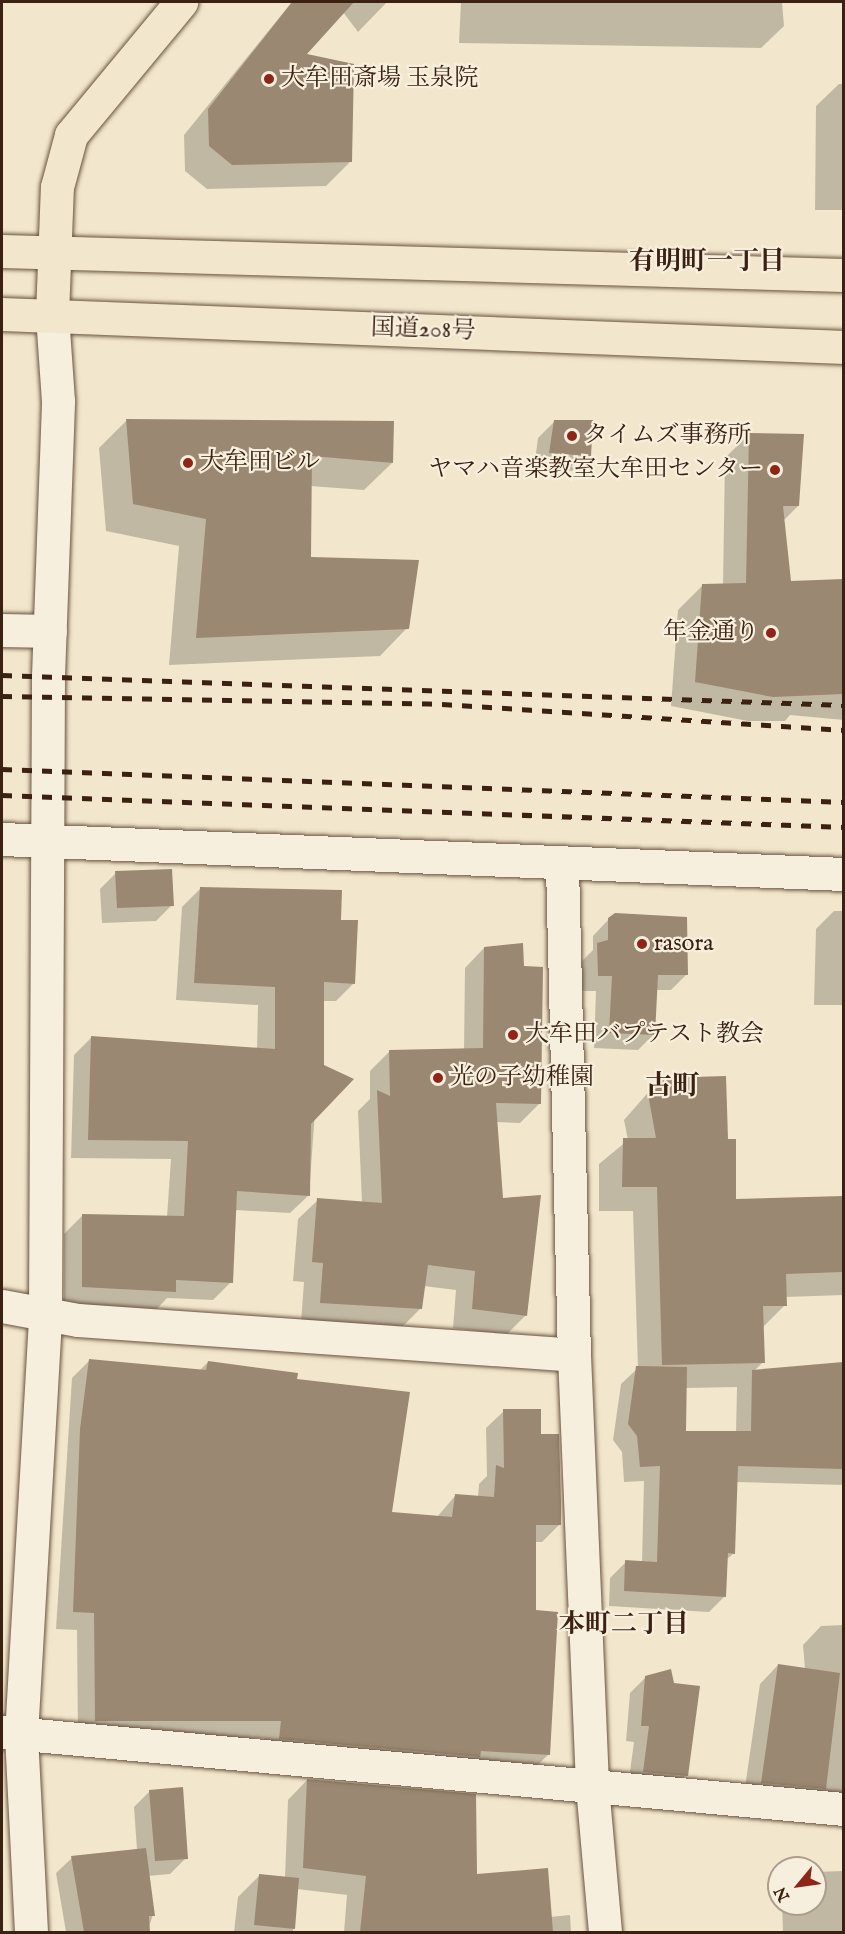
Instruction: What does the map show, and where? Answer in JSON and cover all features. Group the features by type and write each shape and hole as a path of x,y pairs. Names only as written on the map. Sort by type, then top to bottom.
{"main road":[{"path":"52,315 52,252 57,187 71,135 181,2"},
{"path":"2,251 843,275"},
{"name":"国道208号","path":"2,314 843,347"}],"street":[{"path":"31,1932 11,1734 45,1315 50,631 58,401 52,315"},
{"path":"2,630 50,631"},
{"path":"2,839 562,865 843,874"},
{"path":"562,865 574,1356 592,1786 605,1932"},
{"path":"2,1306 45,1315 574,1356"},
{"path":"11,1734 843,1809"}],"building":[{"name":"大牟田斎場 玉泉院","path":"292,2 354,2 307,54 354,64 352,162 232,165 209,146 208,109"},
{"path":"126,419 394,421 393,463 312,456 311,557 419,560 409,629 196,638 206,519 133,504"},
{"name":"タイムズ事務所","path":"554,420 593,420 591,456 549,453"},
{"name":"年金通り","path":"749,433 804,434 799,506 783,506 791,581 843,579 843,694 773,697 695,682 702,584 746,583"},
{"path":"172,869 174,906 117,908 115,871"},
{"path":"200,887 342,890 341,920 358,920 355,984 324,982 324,1065 354,1079 311,1124 310,1196 237,1191 233,1283 176,1280 176,1292 82,1287 82,1214 184,1216 188,1141 88,1140 91,1036 275,1049 275,987 194,983"},
{"path":"615,913 687,917 688,975 658,975 655,1035 609,1033 612,976 598,976 597,943 608,940 608,918"},
{"path":"523,943 524,966 543,967 541,1104 496,1103 503,1198 541,1195 527,1316 472,1309 475,1271 428,1265 422,1309 320,1303 323,1263 312,1262 317,1198 382,1203 377,1090 390,1096 389,1050 483,1048 484,947"},
{"path":"726,1076 728,1139 736,1139 736,1199 843,1196 843,1272 786,1274 787,1306 763,1306 765,1363 662,1365 657,1187 622,1187 623,1138 656,1138 648,1094 659,1087 659,1078"},
{"path":"89,1359 206,1370 208,1361 298,1373 297,1379 410,1392 392,1512 452,1517 455,1494 494,1497 496,1465 504,1468 503,1409 541,1409 541,1434 559,1434 561,1502 561,1525 536,1525 536,1610 558,1612 550,1755 481,1751 480,1757 279,1739 281,1721 95,1721 94,1613 73,1612 80,1429"},
{"path":"843,1362 843,1469 738,1466 735,1554 728,1553 726,1597 624,1591 625,1560 657,1562 660,1466 640,1467 637,1436 628,1424 636,1366 687,1367 686,1431 751,1431 752,1370"},
{"path":"778,1664 840,1673 826,1789 761,1783"},
{"path":"671,1669 674,1683 700,1686 688,1776 643,1772 649,1726 641,1726 645,1676"},
{"path":"307,1779 476,1794 477,1874 548,1868 553,1932 360,1932 366,1876 303,1868"},
{"path":"183,1787 188,1859 155,1861 149,1790"},
{"path":"146,1848 155,1916 149,1916 150,1932 84,1932 71,1856"},
{"path":"259,1874 299,1878 295,1929 254,1925"}],"railway":[{"path":"2,675 844,705"},
{"path":"2,696 442,704 844,730"},
{"path":"2,769 844,802"},
{"path":"2,795 844,827"}],"place":[{"name":"大牟田斎場 玉泉院","path":"269,79"},
{"name":"タイムズ事務所","path":"572,436"},
{"name":"大牟田ビル","path":"188,463"},
{"name":"ヤマハ音楽教室大牟田センター","path":"775,470"},
{"name":"年金通り","path":"771,633"},
{"name":"rasora","path":"642,944"},
{"name":"大牟田バプテスト教会","path":"513,1035"},
{"name":"光の子幼稚園","path":"438,1078"}],"district":[{"name":"有明町一丁目","path":"707,262"},
{"name":"古町","path":"672,1088"},
{"name":"本町二丁目","path":"624,1625"}]}
